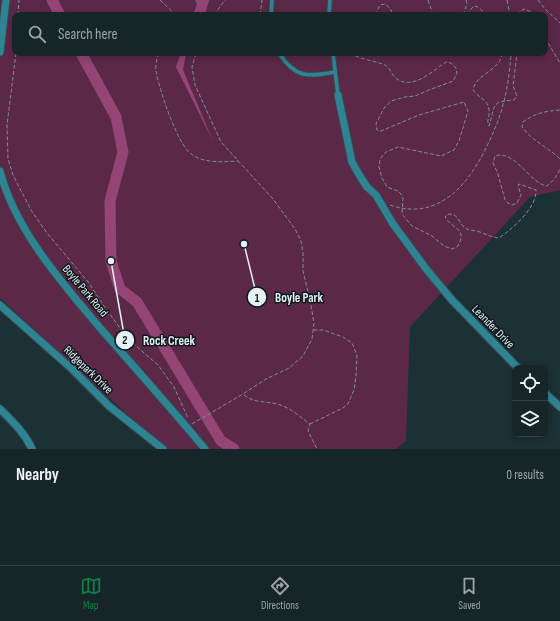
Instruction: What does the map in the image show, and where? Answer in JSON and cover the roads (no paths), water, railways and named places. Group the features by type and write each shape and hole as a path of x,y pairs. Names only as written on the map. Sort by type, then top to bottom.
{"street":[{"path":"0,52 6,0"},
{"name":"Leander Drive","path":"338,95 352,162 367,187 376,195 393,224 427,270 452,300 515,365"},
{"name":"Boyle Park Road","path":"0,171 13,206 29,234 56,275 204,449"},
{"name":"Ridgepark Drive","path":"0,305 67,364 109,406 163,449"},
{"path":"548,396 560,407"},
{"path":"0,409 23,434 32,449"}],"lane":[{"path":"271,12 272,0"},
{"path":"329,12 330,0"},
{"path":"281,56 287,65 293,70 307,75 335,72"},
{"path":"333,56 338,95"}],"waterway":[{"path":"52,0 58,12"},
{"path":"83,56 116,117 123,152 110,201 111,261 120,289 137,302 221,441 234,449"}],"place":[{"name":"Boyle Park","path":"244,244"},
{"name":"Rock Creek","path":"111,261"}]}
